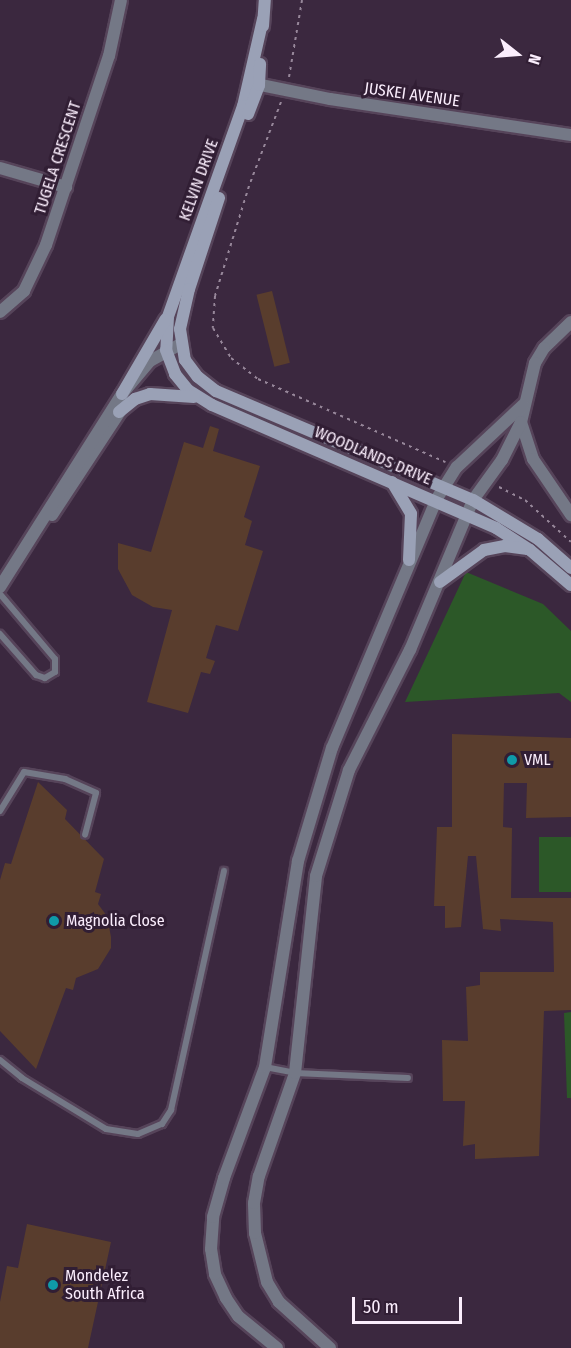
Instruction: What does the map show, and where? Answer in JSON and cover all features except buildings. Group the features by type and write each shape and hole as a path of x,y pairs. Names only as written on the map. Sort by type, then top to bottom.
{"main road":[{"name":"KELVIN DRIVE","path":"181,348 189,289 254,84 265,0"},
{"name":"KELVIN DRIVE","path":"167,354 168,317 254,84"},
{"path":"122,394 168,317"},
{"name":"WOODLANDS DRIVE","path":"181,348 198,377 216,391 473,500 538,539 571,568"},
{"name":"WOODLANDS DRIVE","path":"167,354 180,380 198,398 467,514 530,550 571,585"},
{"path":"119,412 135,399 158,392 198,398"},
{"path":"392,482 411,514 409,560"},
{"path":"440,582 484,550 505,546 530,550"}],"street":[{"name":"TUGELA CRESCENT","path":"0,312 24,291 37,268 109,56 121,0"},
{"name":"JUSKEI AVENUE","path":"254,84 571,135"},
{"path":"0,168 66,187"},
{"path":"330,1348 279,1302 267,1282 255,1233 254,1203 260,1176 295,1074 316,876 324,840 349,770 410,650 473,500 502,460 521,422 523,405 535,363 544,348 571,322"},
{"path":"0,588 38,529 63,483 122,394 143,368 181,348"},
{"path":"38,529 51,517 119,412 145,377 167,354"},
{"path":"277,1348 238,1316 226,1298 216,1274 211,1249 213,1217 224,1178 265,1067 298,861 315,796 409,560 442,487 457,467 523,405"},
{"path":"521,422 533,459 571,515"}],"lane":[{"path":"0,594 55,659 55,672 45,678 36,675 3,641 0,634"},
{"path":"0,811 24,772 65,779 96,794 86,835"},
{"path":"0,1060 22,1078 106,1129 138,1134 162,1124 171,1110 224,871"},
{"path":"265,1067 295,1074 408,1078"}],"path":[{"path":"302,0 286,90 242,208 215,296 213,328 231,357 258,379 457,467"},
{"path":"485,481 525,500 571,542"}],"green space":[{"path":"466,572 543,604 571,631 571,702 559,693 405,702"},
{"path":"539,837 571,837 571,892 539,892"},
{"path":"571,1012 571,1098 567,1098 564,1013"}],"place":[{"name":"VML","path":"512,760"},
{"name":"Magnolia Close","path":"54,921"},
{"name":"Mondelez South Africa","path":"53,1285"}]}
